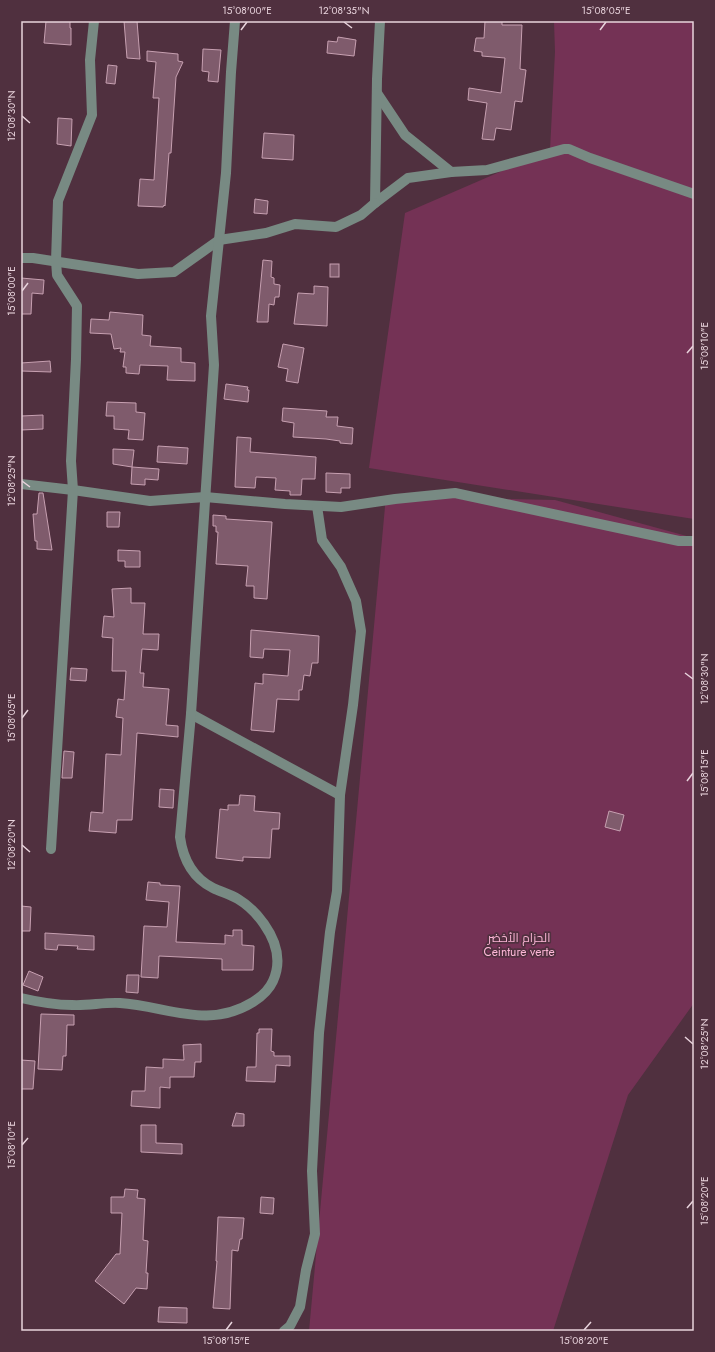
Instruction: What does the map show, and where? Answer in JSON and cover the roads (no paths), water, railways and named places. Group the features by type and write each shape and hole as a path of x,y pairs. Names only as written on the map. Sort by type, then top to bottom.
{"street":[{"path":"51,849 73,490 71,461 77,306 57,275 58,201 92,115 90,60 94,21"},
{"path":"21,998 56,1005 112,1003 131,1004 182,1014 207,1015 228,1012 248,1005 265,993 272,984 276,974 278,963 277,952 274,941 264,924 252,910 242,902 231,895 215,889 199,879 188,865 184,856 180,837 191,714 214,365 211,316 226,173 235,21"},
{"path":"375,203 377,79 380,21"},
{"path":"377,93 405,135 451,172"},
{"path":"21,258 33,258 138,274 174,272 219,240 266,233 295,224 336,227 361,215 408,178 451,172 487,170 557,150 569,150 694,194"},
{"path":"21,484 73,490 150,502 205,497 341,507 395,499 455,493 644,534 679,541 694,542"},
{"path":"284,1331 290,1326 300,1307 306,1270 315,1234 312,1171 319,1033 330,932 337,891 340,795 362,631 356,601 341,567 322,540 317,506"},
{"path":"191,714 340,795"}],"park label":[{"name":"الحزام الأخضر Ceinture verte","path":"519,945"}]}
